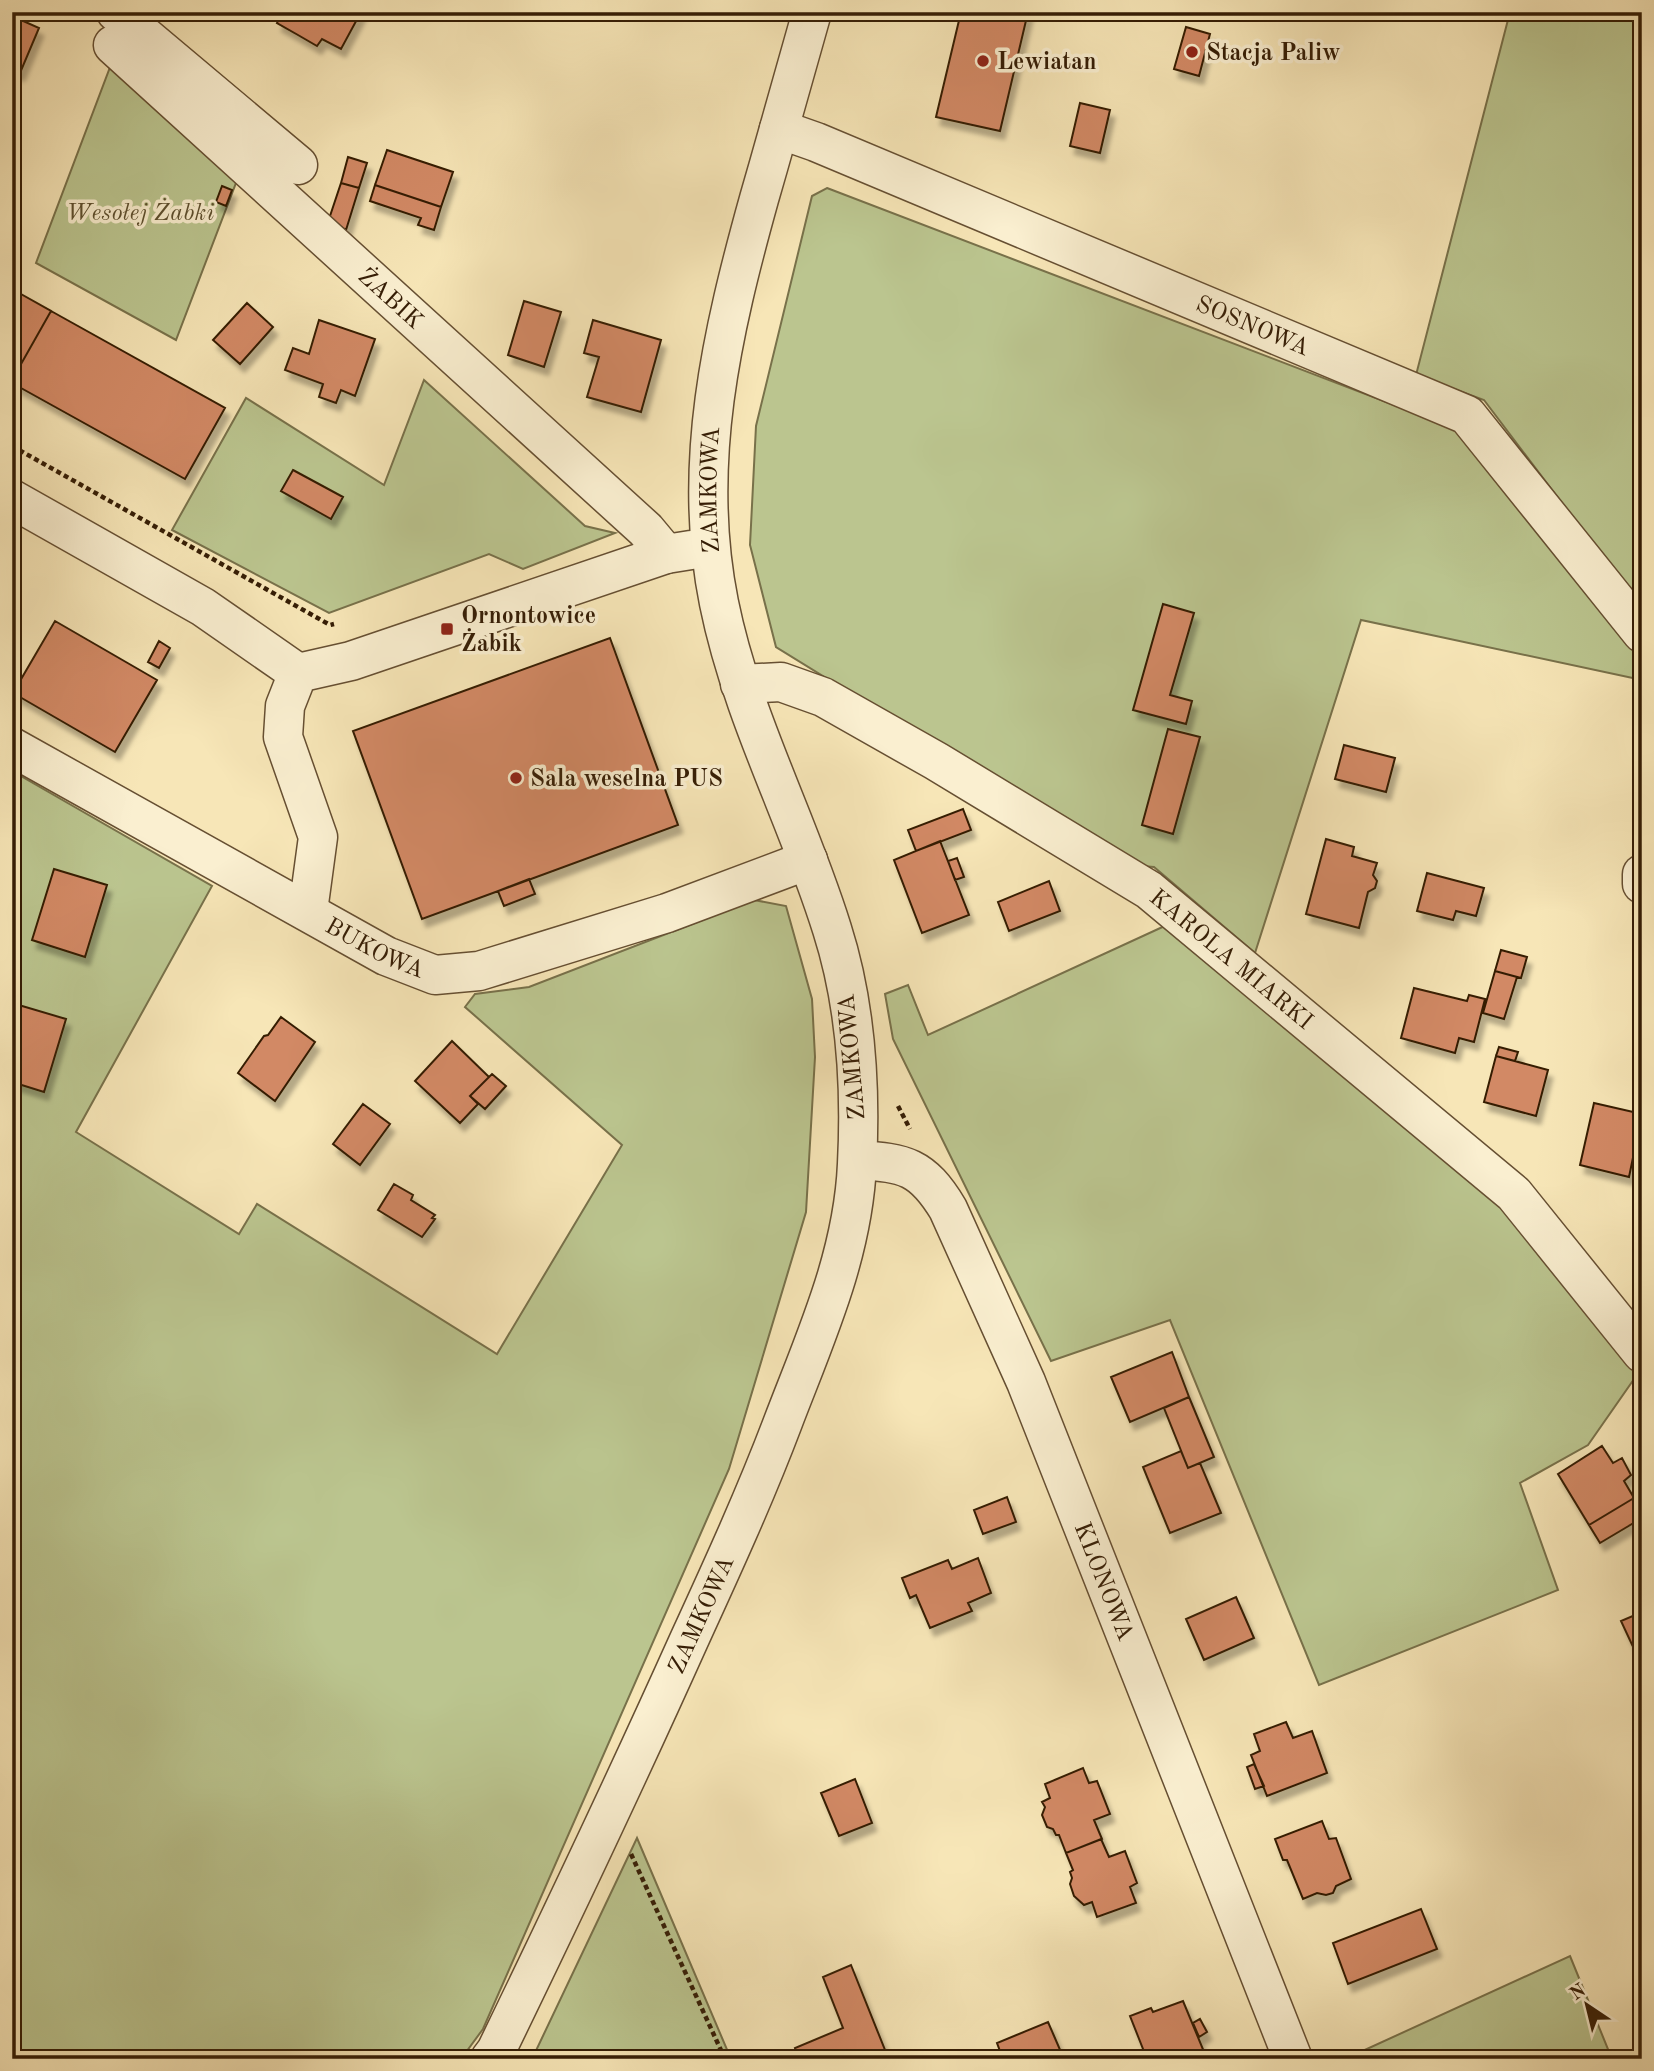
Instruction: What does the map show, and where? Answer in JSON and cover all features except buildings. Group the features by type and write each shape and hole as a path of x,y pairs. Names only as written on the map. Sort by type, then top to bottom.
{"street":[{"name":"ZAMKOWA","path":"490,2059 611,1812 756,1492 829,1303 846,1249 855,1203 858,1160 857,1067 848,993 833,932 808,860 740,684 720,606 709,547 708,474 713,405 726,325 812,12"},
{"path":"115,29 298,165"},
{"name":"ŻABIK","path":"115,29 646,530 666,554"},
{"name":"SOSNOWA","path":"779,129 816,142 1467,415 1642,633"},
{"path":"12,499 203,607 298,673 351,662 666,554 709,547"},
{"path":"298,673 285,706 283,737 318,837 308,911"},
{"name":"KAROLA MIARKI","path":"740,684 781,682 822,696 936,761 1149,890 1514,1194 1642,1353"},
{"name":"BUKOWA","path":"12,747 386,956 435,975 479,971 667,913 808,860"},
{"path":"1642,874 1642,884"},
{"name":"KLONOWA","path":"858,1160 894,1163 916,1171 935,1187 948,1209 1026,1382 1293,2059"}],"path":[{"path":"12,446 330,625 340,621"},
{"path":"611,1812 725,2059"}],"green space":[{"path":"1510,12 1642,12 1642,609 1484,400 1416,375"},
{"name":"Wesołej Żabki","path":"112,62 239,175 176,340 36,263"},
{"path":"827,188 1462,431 1642,648 1642,680 1361,620 1255,953 1154,867 1129,865 776,647 750,545 756,426 812,196"},
{"path":"424,380 585,526 615,533 523,569 489,554 329,613 172,530 246,398 384,485"},
{"path":"12,771 212,886 76,1132 239,1234 257,1204 497,1354 622,1145 465,1007 475,994 529,987 754,900 786,906 812,999 815,1057 806,1212 729,1469 483,2029 461,2059 12,2059"},
{"path":"1169,924 1523,1217 1641,1369 1588,1445 1520,1483 1558,1590 1319,1685 1170,1320 1051,1361 893,1039 885,994 908,985 928,1035"},
{"path":"637,1838 731,2059 532,2059"},
{"path":"1570,1956 1612,2059 1345,2059"}],"place":[{"name":"Stacja Paliw","path":"1192,52"},
{"name":"Lewiatan","path":"983,61"},
{"name":"Ornontowice Żabik","path":"447,629"},
{"name":"Sala weselna PUS","path":"516,778"}]}
